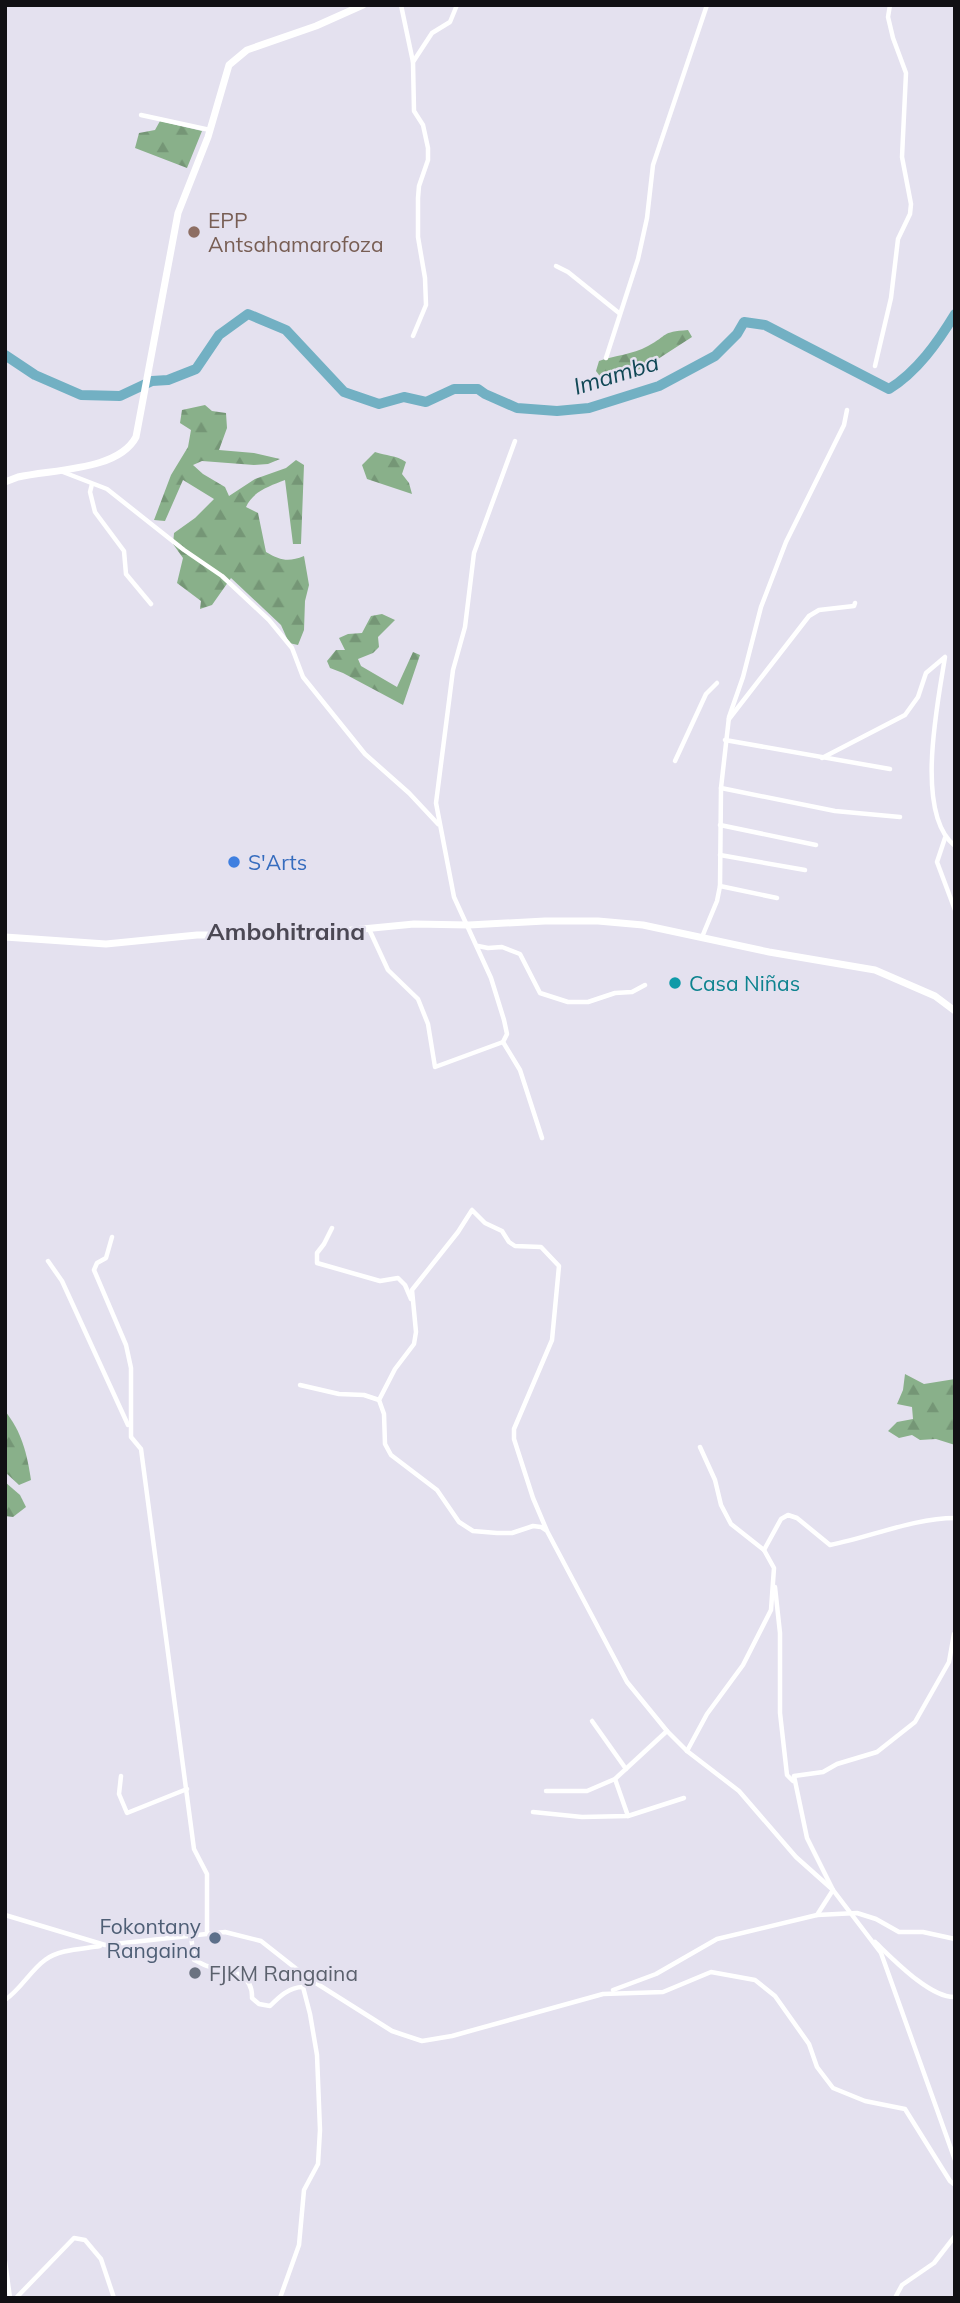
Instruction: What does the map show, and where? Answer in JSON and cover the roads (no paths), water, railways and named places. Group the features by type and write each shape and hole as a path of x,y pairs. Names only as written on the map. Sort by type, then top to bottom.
{"street":[{"path":"5,482 18,477 103,462 131,446 136,437 144,402 178,213 210,130 229,65 247,50 316,26 363,5"},
{"path":"401,5 413,62 414,111 423,125 428,148 428,160 418,198 418,237 425,278 426,305 413,336"},
{"path":"413,62 432,33 450,22 457,5"},
{"path":"606,358 638,259 647,218 653,165 706,5"},
{"path":"875,366 891,298 898,239 910,214 911,204 902,157 906,73 892,38 888,17 890,5"},
{"path":"141,115 210,130"},
{"path":"556,266 568,272 619,313"},
{"path":"702,937 717,901 720,886 721,788 729,720 761,607 786,542 844,425 847,410"},
{"path":"369,929 388,971 418,999 428,1024 435,1067 503,1042 507,1034 504,1020 477,946 454,897 436,803 453,670 465,627 474,553 515,441"},
{"path":"59,470 107,489 184,551 222,576 269,620 292,648 303,677 365,754 409,793 440,826"},
{"path":"92,484 90,492 95,512 124,551 126,574 151,604"},
{"path":"729,720 809,616 819,610 854,606 855,603"},
{"path":"822,758 905,715 918,696 926,673 945,657 931,760 934,802 945,838 955,846"},
{"path":"675,761 706,694 717,683"},
{"path":"725,740 890,769"},
{"path":"721,788 835,811 900,817"},
{"path":"720,825 816,845"},
{"path":"945,838 937,862 955,909"},
{"path":"720,855 805,870"},
{"path":"720,886 777,898"},
{"path":"5,937 106,944 197,935 301,935 414,924 598,921 643,925 875,970 935,996 955,1011"},
{"path":"477,946 514,950 523,958 524,966 534,978 536,989 540,993 568,1002 588,1002 615,993 632,992 645,985"},
{"path":"503,1042 520,1070 542,1139"},
{"path":"547,1531 533,1526 512,1533 473,1531 460,1522 437,1490 391,1455 385,1444 384,1414 379,1400 395,1369 414,1344 416,1332 412,1290 472,1210 485,1223 502,1231 509,1242 524,1248 541,1247 559,1266 552,1340 514,1429 514,1439 547,1531 627,1682 667,1731 687,1751 739,1791 796,1857 833,1890"},
{"path":"332,1228 317,1253 317,1264 380,1281 398,1278 405,1285 412,1300"},
{"path":"112,1237 106,1258 97,1263 94,1270 126,1345 131,1368 131,1437 141,1450 143,1461 194,1849 207,1874 207,1933"},
{"path":"48,1261 62,1281 130,1429"},
{"path":"300,1385 339,1394 364,1395 379,1400"},
{"path":"687,1751 708,1714 743,1665 771,1610 774,1576 774,1568 764,1550 731,1524 721,1505 715,1480 700,1447"},
{"path":"764,1550 781,1519 788,1515 797,1518 830,1545 918,1522 955,1518"},
{"path":"774,1576 780,1633 780,1713 787,1775 793,1782"},
{"path":"954,1634 948,1662 915,1723 877,1752 837,1764 823,1772 799,1774 794,1776 793,1782 807,1838 833,1890 881,1954 955,2160"},
{"path":"592,1721 626,1769"},
{"path":"546,1791 587,1791 615,1780 667,1731"},
{"path":"121,1776 119,1794 127,1813 187,1789"},
{"path":"615,1780 628,1816"},
{"path":"533,1812 582,1817 628,1816 684,1798"},
{"path":"817,1915 833,1890"},
{"path":"5,2000 14,1994 46,1959 58,1954 105,1945 225,1932 261,1941 308,1978 392,2031 422,2041 452,2036 603,1994 656,1974 725,1936 771,1928 817,1915 850,1913 876,1919 899,1932 923,1932 955,1939"},
{"path":"5,1915 105,1945"},
{"path":"864,1931 931,1990 946,1997 955,1997"},
{"path":"191,1935 194,1960 209,1967 241,1973 253,1990 252,1998 259,2004 270,2006 280,1996 296,1987 303,1987"},
{"path":"603,1994 663,1992 711,1972 755,1980 775,1996 808,2044 817,2067 833,2088 865,2101 905,2109 955,2185"},
{"path":"280,2298 299,2245 304,2190 318,2164 320,2130 317,2055 303,1987 308,1978"},
{"path":"895,2298 902,2285 934,2263 955,2236"},
{"path":"16,2298 74,2238 85,2240 101,2259 114,2298"},
{"path":"5,2261 10,2298"}],"waterway":[{"name":"Imamba","path":"5,355 35,375 81,395 120,396 152,381 168,380 196,369 219,335 248,314 286,330 344,392 379,404 404,397 426,402 454,389 478,389 517,408 557,411 589,408 659,386 715,356 737,334 744,322 765,325 889,389 909,374 926,356 955,314"}],"place":[{"name":"EPP Antsahamarofoza","path":"194,232"},
{"name":"S'Arts","path":"234,862"},
{"name":"Casa Niñas","path":"675,983"},
{"name":"Fokontany Rangaina","path":"215,1938"},
{"name":"FJKM Rangaina","path":"195,1973"}],"district":[{"name":"Ambohitraina","path":"286,931"}]}
